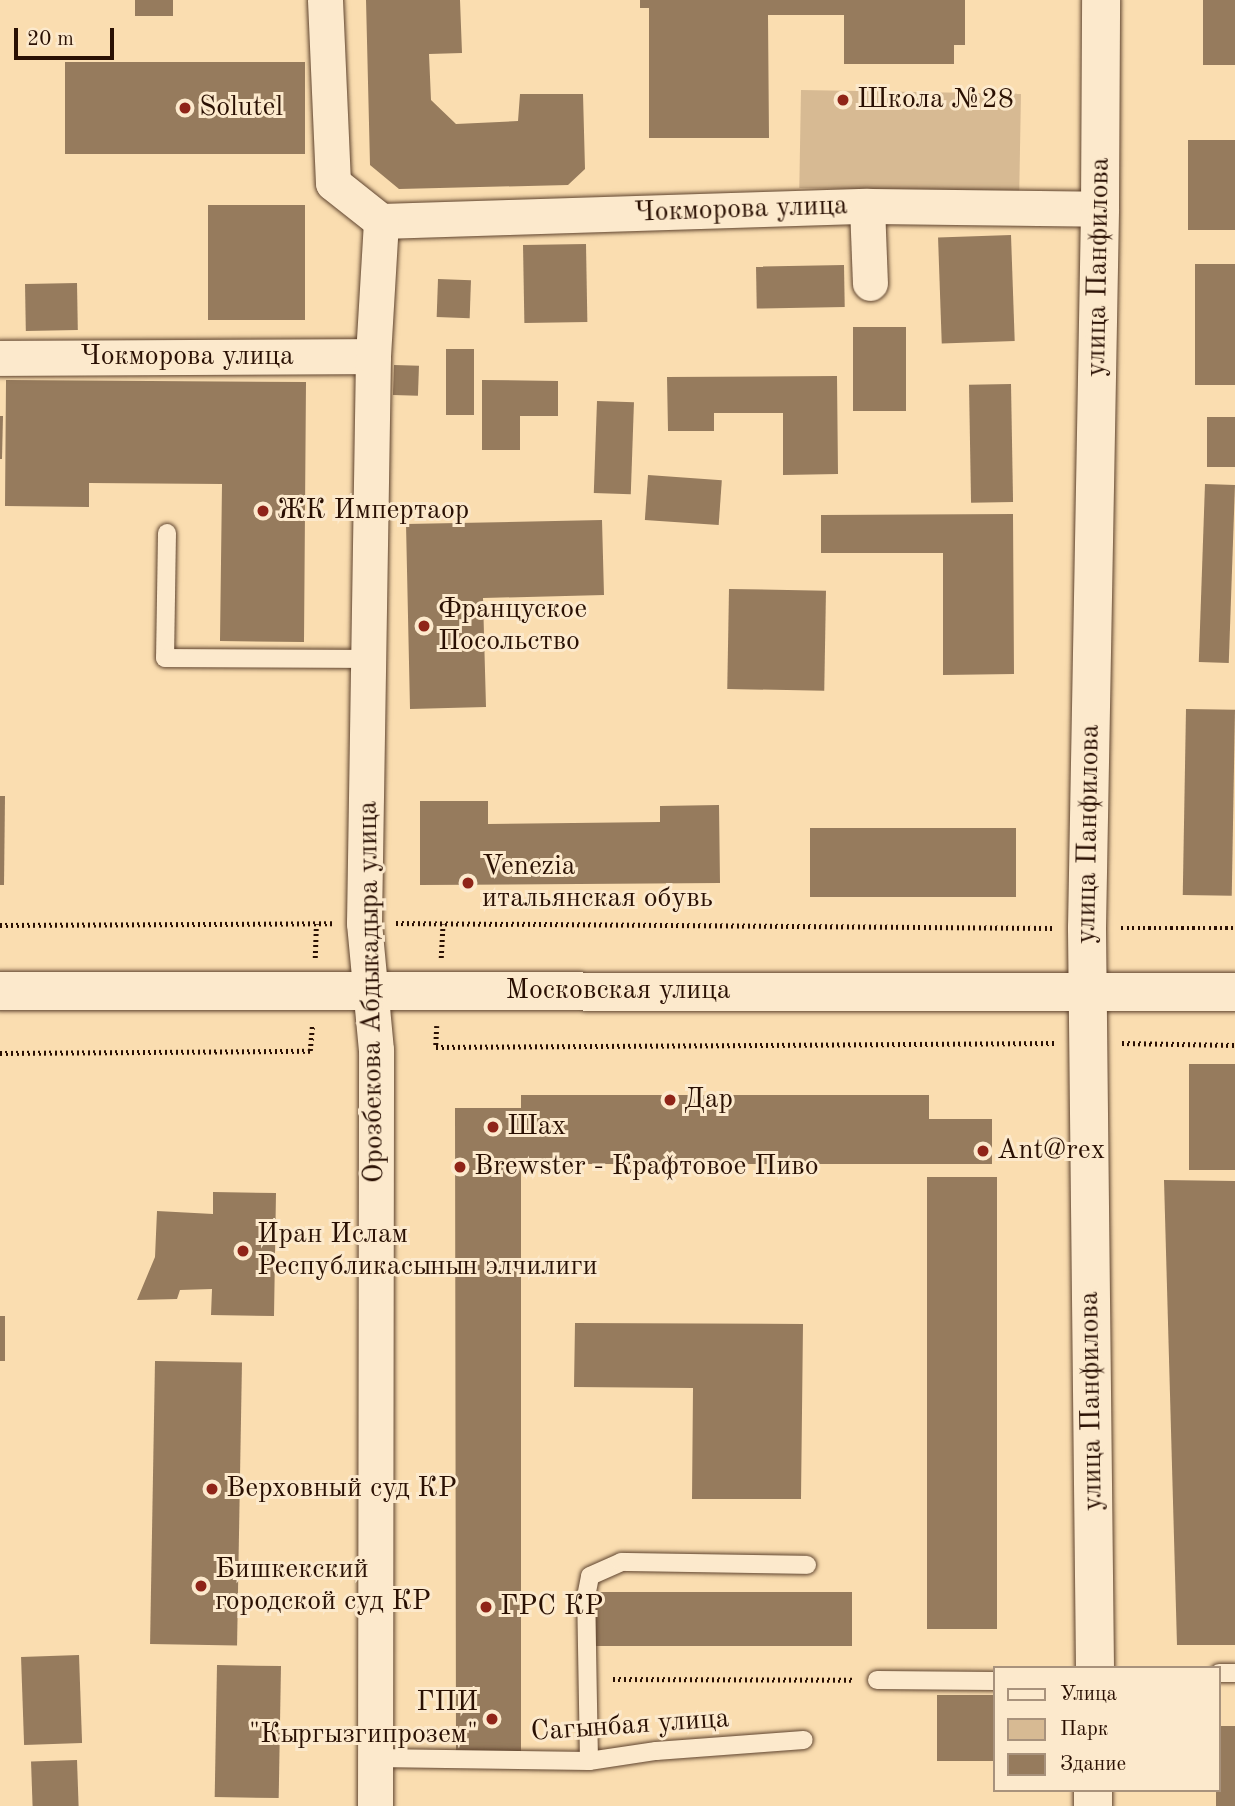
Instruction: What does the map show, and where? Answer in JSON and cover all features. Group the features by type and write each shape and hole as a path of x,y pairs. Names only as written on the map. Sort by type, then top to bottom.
{"street":[{"path":"325,0 334,183 381,221"},
{"name":"улица Панфилова","path":"1095,1666 1087,928 1100,209 1101,0"},
{"path":"867,206 870,283"},
{"name":"Чокморова улица","path":"381,221 867,206 1100,209"},
{"name":"Орозбекова Абдыкадыра улица","path":"375,1806 376,1051 373,991 364,923 373,356 381,221"},
{"name":"Чокморова улица","path":"0,358 373,356"},
{"name":"Московская улица","path":"0,991 1235,992"}],"lane":[{"path":"167,533 165,658 370,659"},
{"path":"589,1761 586,1597 590,1576 621,1562 807,1565"},
{"path":"877,1680 993,1681"},
{"name":"Сагынбая улица","path":"375,1758 589,1761 656,1751 804,1740"}],"path":[{"path":"0,925 364,923 1235,928"},
{"path":"436,1047 1090,1043 1235,1045"},
{"path":"0,1053 310,1051"},
{"path":"587,1679 877,1680"}],"green space":[{"path":"801,90 1021,94 1019,192 799,188"}],"building":[{"path":"135,0 173,0 173,16 135,16"},
{"path":"366,0 460,0 462,53 429,54 431,100 456,124 518,121 520,94 583,94 585,169 568,185 399,189 370,165"},
{"path":"640,0 965,0 965,45 954,45 954,64 844,64 844,15 768,15 769,138 649,138 649,8 640,8"},
{"path":"1203,0 1235,0 1235,65 1203,65"},
{"name":"Solutel","path":"65,62 305,62 305,154 65,154"},
{"path":"1188,140 1235,140 1235,230 1188,230"},
{"path":"208,205 305,205 305,320 208,320"},
{"path":"1011,235 1015,341 942,343 938,238"},
{"path":"586,244 587,322 524,323 523,245"},
{"path":"1195,264 1235,264 1235,385 1195,385"},
{"path":"844,265 845,307 757,309 756,267"},
{"path":"438,279 471,280 470,318 437,317"},
{"path":"77,283 78,330 26,331 25,284"},
{"path":"853,327 906,327 906,411 853,411"},
{"path":"446,349 474,349 474,415 446,415"},
{"path":"394,365 419,366 418,396 393,395"},
{"path":"837,376 838,474 783,475 783,413 714,413 714,431 668,431 667,377"},
{"name":"ЖК Импертаор","path":"6,380 306,382 304,642 220,641 222,484 89,483 89,507 5,506"},
{"path":"482,380 558,381 558,416 520,416 520,450 482,450"},
{"path":"1011,384 1013,502 971,503 969,385"},
{"path":"597,401 634,402 631,494 594,493"},
{"path":"0,416 3,416 2,459 0,459"},
{"path":"1207,417 1235,417 1235,467 1207,467"},
{"path":"648,475 722,480 719,525 645,520"},
{"path":"1205,484 1235,485 1229,663 1199,662"},
{"path":"1013,514 1014,674 943,675 943,553 821,553 821,515"},
{"path":"602,520 604,595 483,598 486,707 410,709 406,524"},
{"path":"729,589 826,591 824,691 727,689"},
{"path":"1186,709 1235,710 1232,896 1183,895"},
{"path":"0,796 5,796 4,885 0,885"},
{"path":"420,801 488,801 488,824 660,822 660,806 719,805 720,883 420,885"},
{"path":"810,828 1016,828 1016,897 810,897"},
{"path":"1189,1064 1235,1064 1235,1170 1189,1170"},
{"path":"521,1095 929,1095 929,1119 992,1119 992,1164 521,1164 521,1753 456,1753 455,1108 521,1108"},
{"path":"927,1177 997,1177 997,1629 927,1629"},
{"path":"1164,1180 1235,1181 1235,1645 1177,1645"},
{"name":"Иран Ислам Республикасынын элчилиги","path":"213,1192 276,1193 274,1316 211,1315 212,1289 180,1290 177,1299 137,1300 155,1257 157,1211 213,1214"},
{"path":"0,1316 5,1316 5,1361 0,1361"},
{"path":"575,1323 803,1324 801,1499 692,1499 693,1388 574,1387"},
{"path":"155,1361 242,1363 237,1645 150,1644"},
{"path":"596,1592 852,1592 852,1646 596,1646"},
{"path":"79,1655 82,1743 24,1745 21,1657"},
{"path":"217,1665 281,1666 279,1798 215,1797"},
{"path":"937,1695 993,1695 993,1761 937,1761"},
{"path":"1221,1726 1235,1726 1235,1806 1216,1806 1216,1792 1221,1792"},
{"path":"77,1760 79,1806 33,1806 31,1762"}],"place":[{"name":"Школа №28","path":"843,100"},
{"name":"Solutel","path":"185,108"},
{"name":"ЖК Импертаор","path":"263,511"},
{"name":"Француское Посольство","path":"424,626"},
{"name":"Venezia итальянская обувь","path":"468,883"},
{"name":"Дар","path":"670,1100"},
{"name":"Шах","path":"493,1127"},
{"name":"Ant@rex","path":"983,1151"},
{"name":"Brewster - Крафтовое Пиво","path":"460,1167"},
{"name":"Иран Ислам Республикасынын элчилиги","path":"243,1251"},
{"name":"Верховный суд КР","path":"212,1489"},
{"name":"Бишкекский городской суд КР","path":"201,1586"},
{"name":"ГРС КР","path":"486,1607"},
{"name":"ГПИ \"Кыргызгипрозем\"","path":"492,1719"}]}
